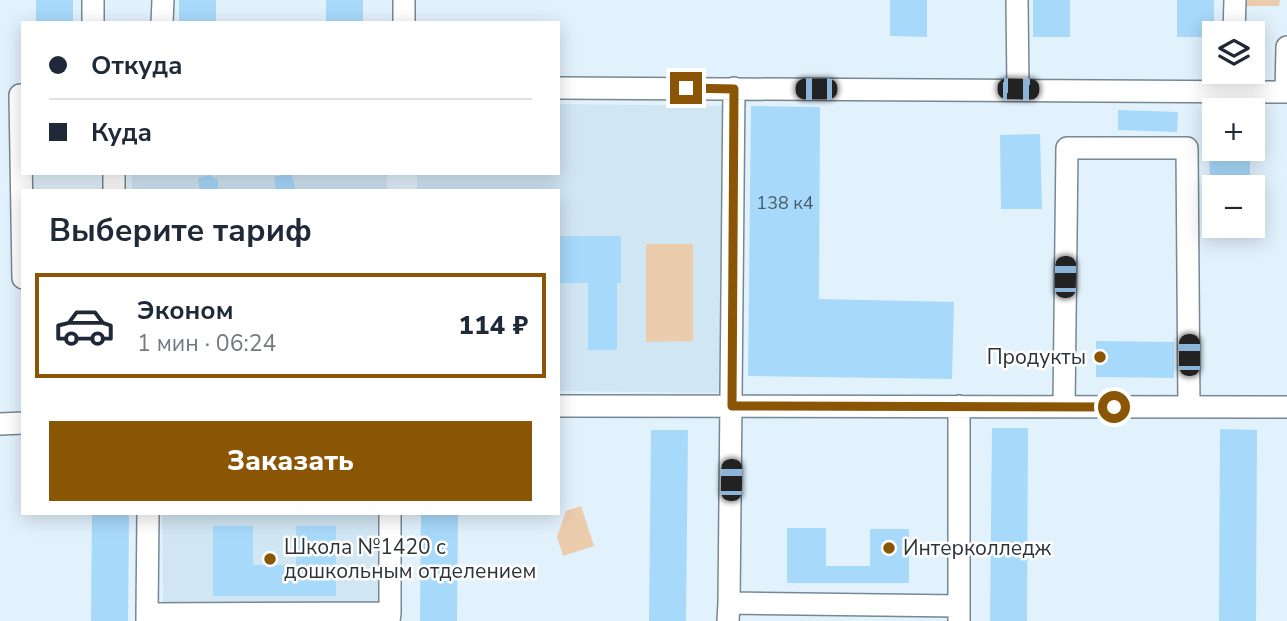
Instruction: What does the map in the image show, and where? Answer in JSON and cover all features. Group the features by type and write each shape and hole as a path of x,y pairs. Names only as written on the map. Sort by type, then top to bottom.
{"lane":[{"path":"93,0 93,21"},
{"path":"163,0 163,21"},
{"path":"404,0 404,21"},
{"path":"1017,0 1018,89"},
{"path":"1234,21 1235,0"},
{"path":"1244,84 1286,92 1287,47"},
{"path":"560,88 1018,89 1202,83"},
{"path":"734,89 728,612 959,614 959,406"},
{"path":"14,95 21,237"},
{"path":"1063,407 1067,148 1187,148 1189,407"},
{"path":"560,406 1287,407"},
{"path":"0,424 21,423"},
{"path":"148,515 147,617 389,617 390,515"}],"shaded area":[{"path":"1244,0 1280,0 1279,6 1244,6"},
{"path":"560,104 724,106 721,393 560,391 560,189 417,189 417,175 560,175"},
{"path":"132,175 387,175 387,189 132,189"},
{"path":"646,244 693,244 693,341 646,342"},
{"path":"581,506 594,546 563,556 557,537 566,511"},
{"name":"Школа №1420 с дошкольным отделением","path":"162,515 378,515 378,606 163,607"}],"building":[{"path":"36,0 73,0 73,21 36,21"},
{"path":"179,0 216,0 216,21 179,21"},
{"path":"326,0 363,0 363,21 326,21"},
{"path":"890,0 927,0 927,37 890,36"},
{"path":"1033,0 1070,0 1070,37 1033,37"},
{"path":"1177,0 1214,0 1214,21 1202,21 1202,37 1177,37"},
{"path":"751,106 820,107 819,299 954,302 952,379 748,376"},
{"path":"1118,110 1178,112 1177,132 1118,130"},
{"path":"1040,134 1042,209 1001,209 1000,135"},
{"path":"1209,161 1250,161 1250,175 1210,175"},
{"path":"209,175 218,180 218,189 200,189 198,178"},
{"path":"292,175 295,189 276,189 274,177"},
{"path":"560,236 621,236 621,283 617,283 617,350 588,350 588,283 560,283"},
{"path":"1096,341 1174,342 1174,378 1096,377"},
{"path":"992,428 1028,428 1027,621 990,621"},
{"path":"1220,429 1257,430 1256,621 1219,621"},
{"path":"651,430 688,430 686,621 649,621"},
{"path":"92,515 129,515 128,621 91,621"},
{"path":"421,515 458,515 457,621 420,621"},
{"path":"213,526 253,526 253,565 296,565 296,526 336,526 336,596 213,596"},
{"name":"Интерколледж","path":"787,528 826,528 826,566 870,566 870,529 909,529 909,583 787,583"}],"place":[{"name":"Продукты","path":"1100,357"},
{"name":"Интерколледж","path":"889,548"},
{"name":"Школа №1420 с дошкольным отделением","path":"270,559"}],"route":[{"path":"686,88 734,89 732,406 1114,407"}]}
